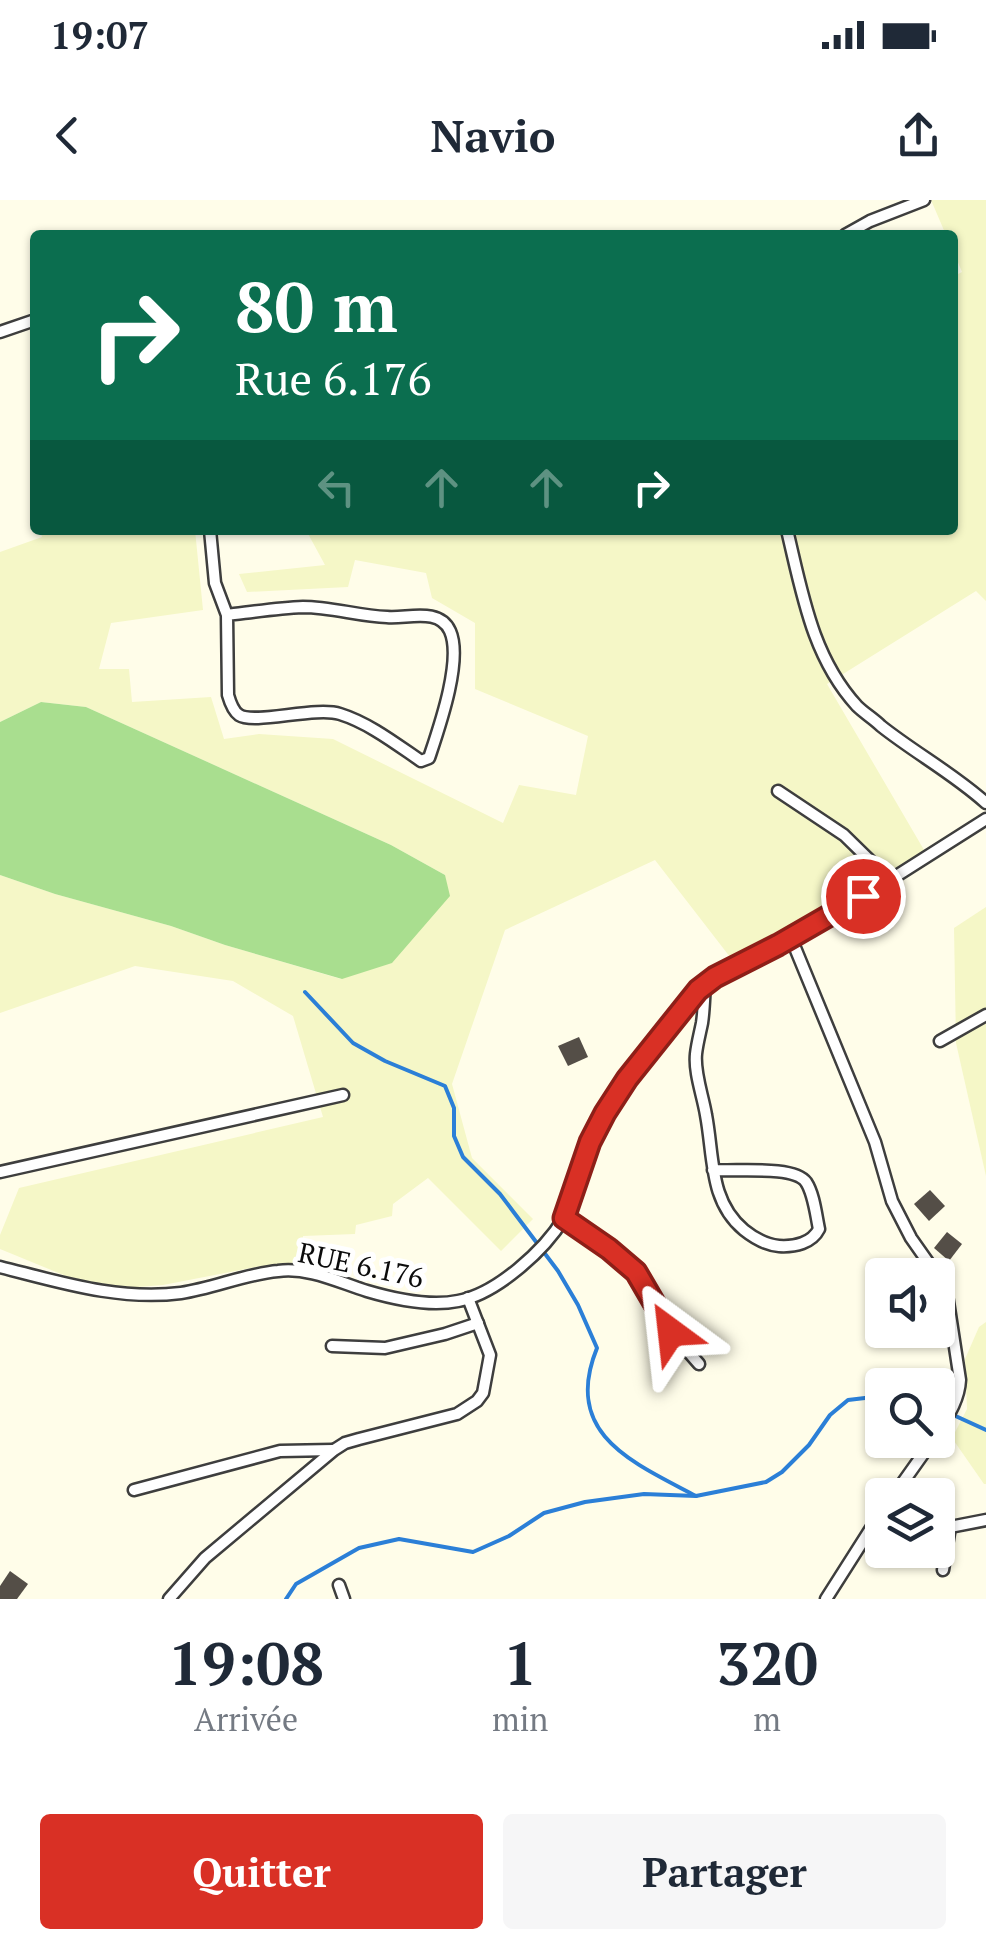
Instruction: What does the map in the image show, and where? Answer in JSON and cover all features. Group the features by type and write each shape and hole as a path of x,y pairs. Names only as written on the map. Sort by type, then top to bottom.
{"street":[{"path":"853,230 924,200"},
{"path":"0,332 30,322"},
{"path":"210,535 215,583 226,615 228,695 239,715 248,718 340,714 420,760 429,758 448,704 452,676 452,638 441,620 304,607 226,615"},
{"path":"788,535 810,624 823,658 858,706 986,804"},
{"path":"778,792 844,835 890,880"},
{"name":"RUE 6.176","path":"0,1267 116,1294 184,1292 278,1270 324,1276 399,1299 436,1303 478,1295 529,1260 564,1218 590,1142 605,1113 627,1079 706,984 890,880 986,819"},
{"path":"790,938 874,1142 892,1201 925,1258"},
{"path":"706,984 696,1057 713,1170 718,1194 738,1226 752,1237 786,1247 816,1236 820,1229 807,1184 794,1173 713,1170"},
{"path":"940,1041 986,1016"},
{"path":"0,1172 343,1095"},
{"path":"564,1218 636,1272 671,1332 699,1364"},
{"path":"169,1599 205,1558 334,1450 345,1443 457,1414 477,1401 484,1393 490,1356 468,1298"},
{"path":"332,1346 386,1348 478,1323"},
{"path":"955,1347 960,1380 955,1404"},
{"path":"134,1490 280,1451 334,1450"},
{"path":"955,1524 986,1520"},
{"path":"826,1599 865,1538"},
{"path":"339,1586 344,1599"}],"green space":[{"path":"931,200 986,200 986,601 976,591 827,684 927,855 888,872 808,923 730,957 655,860 505,930 452,1084 472,1158 533,1219 501,1251 428,1178 393,1204 392,1216 356,1225 355,1234 303,1236 304,1267 261,1266 163,1285 100,1290 0,1249 0,1235 19,1188 323,1117 293,1016 233,981 135,966 0,1013 0,875 341,979 445,875 391,845 86,707 41,702 0,722 0,552 41,535 196,535 203,610 111,623 99,669 129,669 132,702 211,697 224,739 259,734 333,739 503,823 519,785 576,795 588,736 475,689 475,623 432,598 426,573 355,560 348,587 247,592 239,574 325,565 309,535 958,535 958,274 962,272 958,262 958,230 944,230"},
{"path":"41,702 86,707 391,845 445,875 450,896 392,963 342,979 0,875 0,722"},
{"path":"986,907 986,1176 956,1043 954,928"},
{"path":"986,1322 986,1484 955,1442 955,1432 967,1409 965,1359 979,1327"}],"building":[{"path":"579,1037 588,1057 568,1066 558,1046"},
{"path":"930,1190 945,1206 929,1221 914,1204"},
{"path":"947,1232 962,1244 951,1258 934,1248"},
{"path":"10,1571 28,1584 17,1599 0,1599 0,1586"}],"waterway":[{"path":"305,992 353,1043 445,1086 454,1108 454,1136 463,1157 500,1194 558,1271 578,1305 597,1348 589,1378 589,1403 596,1424 627,1457 696,1496"},
{"path":"286,1599 296,1584 359,1548 399,1539 473,1552 509,1536 544,1513 585,1502 644,1494 696,1496 766,1482 809,1445 830,1415 848,1400 865,1398"},
{"path":"955,1416 986,1430"}],"route":[{"path":"671,1332 636,1272 564,1218 590,1142 627,1079 698,990 863,896"}]}
